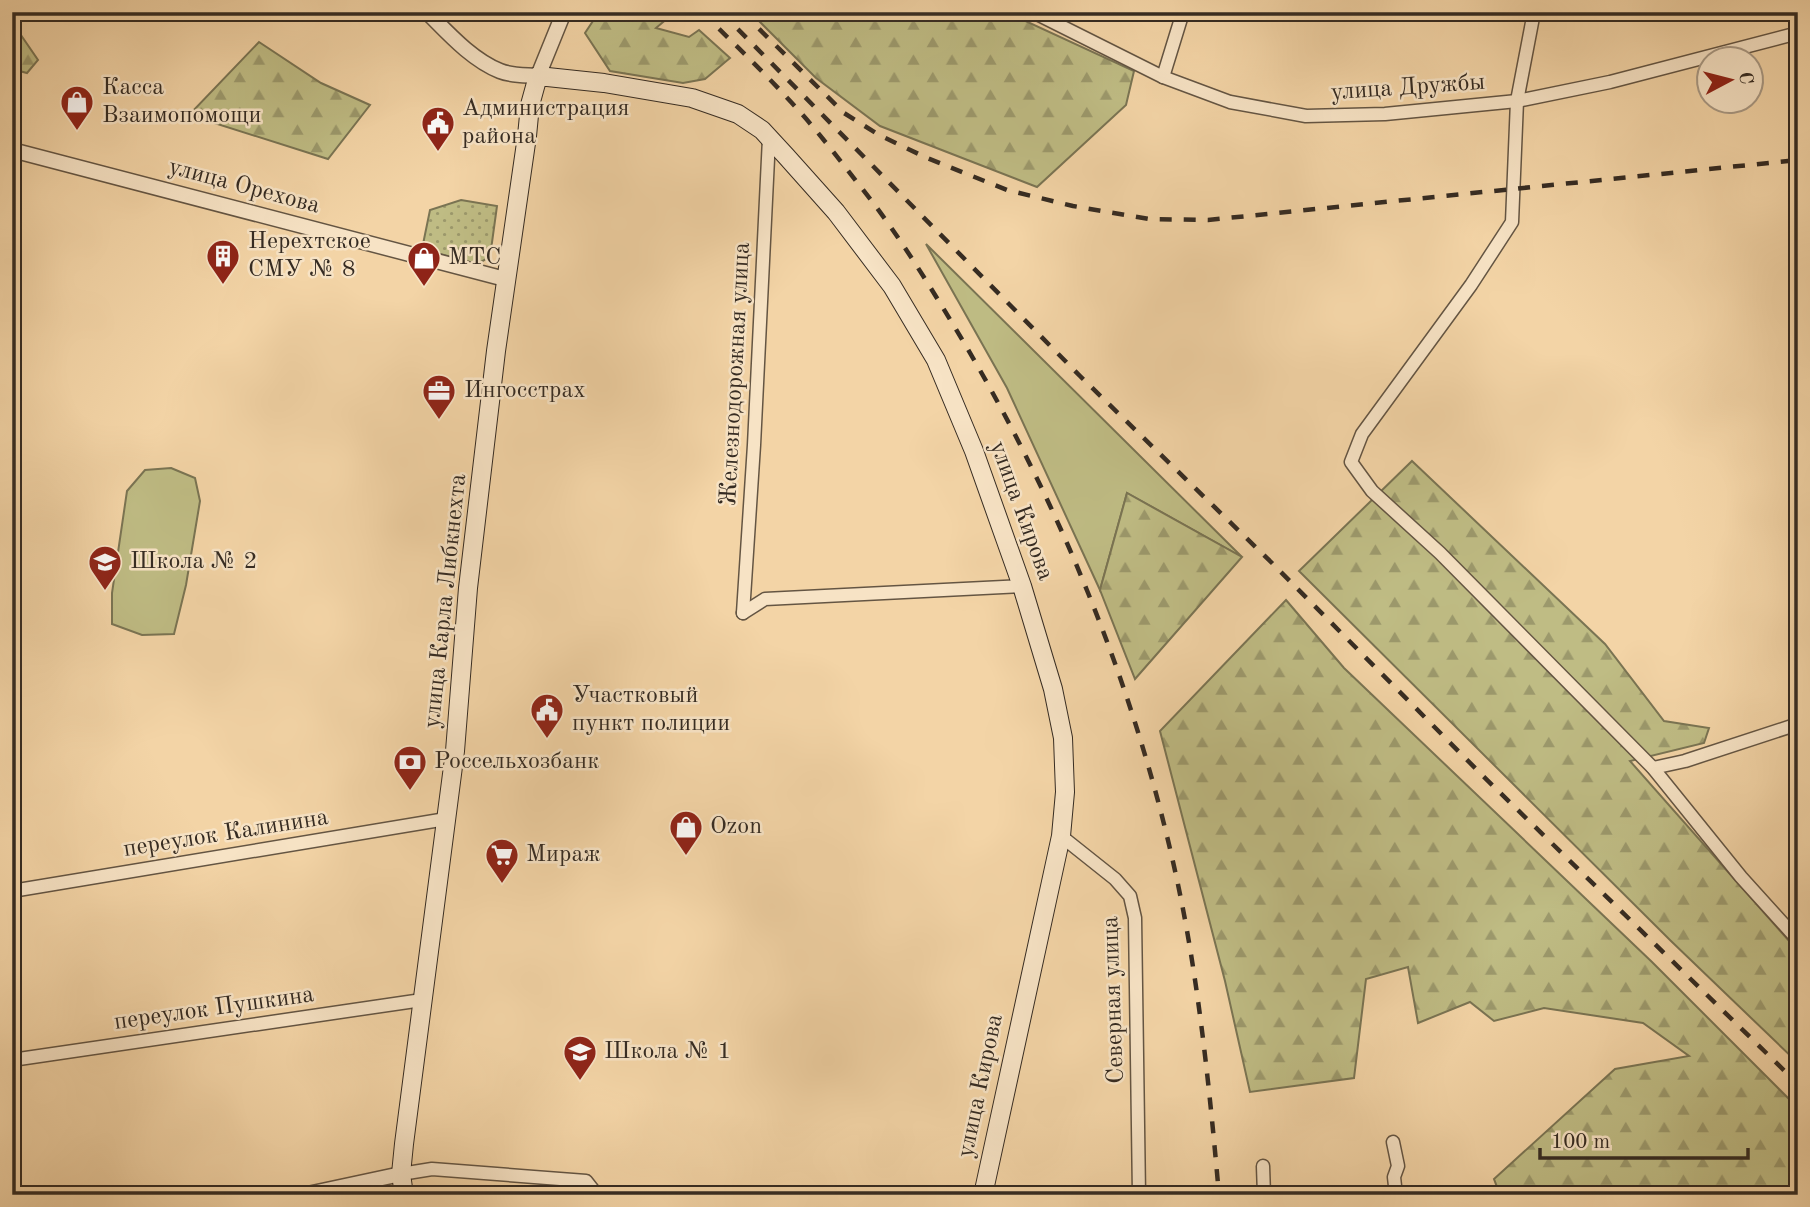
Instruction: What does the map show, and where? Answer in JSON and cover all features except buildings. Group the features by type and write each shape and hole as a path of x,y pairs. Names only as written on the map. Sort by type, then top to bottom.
{"main road":[{"name":"улица Кирова","path":"538,76 604,83 692,98 738,114 769,138 836,212 892,286 936,360 974,451 1022,586 1053,689 1063,738 1065,792 1061,836 982,1195"},
{"name":"улица Карла Либкнехта","path":"404,1195 401,1174 457,738 468,588 505,279 530,104 538,76"}],"street":[{"path":"427,12 455,39 493,67 517,75 538,76 564,12"},
{"name":"улица Дружбы","path":"1033,12 1164,77 1230,102 1306,116 1385,114 1517,101 1609,82 1798,33"},
{"path":"1164,77 1183,12"},
{"path":"1534,12 1517,101 1512,222 1471,285 1362,434 1351,462 1373,491 1440,553 1653,768 1741,877 1798,940"},
{"name":"Железнодорожная улица","path":"769,138 743,613 765,599 1022,586"},
{"name":"улица Орехова","path":"12,150 505,279"},
{"path":"1653,768 1685,761 1798,724"},
{"name":"переулок Калинина","path":"12,891 446,819"},
{"name":"Северная улица","path":"1061,836 1115,879 1130,896 1135,918 1139,1195"},
{"name":"переулок Пушкина","path":"12,1060 422,1000"},
{"path":"1393,1142 1398,1166 1394,1177 1396,1195"},
{"path":"1263,1166 1264,1195"},
{"path":"303,1195 349,1190 401,1174 432,1169 586,1181 597,1195"}],"green space":[{"path":"599,12 675,12 656,28 689,37 699,30 730,58 705,79 683,83 610,71 585,33"},
{"path":"750,12 1006,12 1134,71 1126,105 1037,187 880,126 816,78"},
{"path":"12,22 38,60 27,73 12,69"},
{"path":"259,42 321,83 370,105 328,159 189,115"},
{"path":"461,200 497,206 490,257 477,264 422,249 430,210"},
{"path":"926,244 1242,557 1127,493 1100,590 1007,388"},
{"path":"1412,461 1605,644 1664,721 1709,728 1704,743 1630,761 1798,951 1798,1063 1671,941 1299,571"},
{"path":"171,468 195,478 200,501 186,585 174,634 142,635 112,624 112,593 127,491 145,470"},
{"path":"1127,493 1242,557 1135,679 1100,590"},
{"path":"1286,600 1344,668 1652,962 1798,1108 1798,1195 1500,1195 1494,1179 1615,1069 1689,1056 1643,1023 1544,1008 1494,1021 1470,1002 1418,1023 1408,967 1366,979 1354,1078 1250,1092 1225,981 1160,731"}],"railway":[{"path":"702,12 801,113 892,229 942,306 992,391 1064,537 1096,612 1124,689 1149,767 1169,846 1197,992 1219,1195"},
{"path":"721,12 1080,376 1798,1084"},
{"path":"742,12 844,113 879,135 927,158 1007,190 1073,206 1149,219 1208,220 1798,160"}],"place":[{"name":"Касса Взаимопомощи","path":"77,132"},
{"name":"Администрация района","path":"438,153"},
{"name":"Нерехтское СМУ № 8","path":"223,286"},
{"name":"МТС","path":"424,288"},
{"name":"Ингосстрах","path":"439,421"},
{"name":"Школа № 2","path":"105,592"},
{"name":"Участковый пункт полиции","path":"547,740"},
{"name":"Россельхозбанк","path":"410,792"},
{"name":"Ozon","path":"686,857"},
{"name":"Мираж","path":"502,885"},
{"name":"Школа № 1","path":"580,1082"}]}
